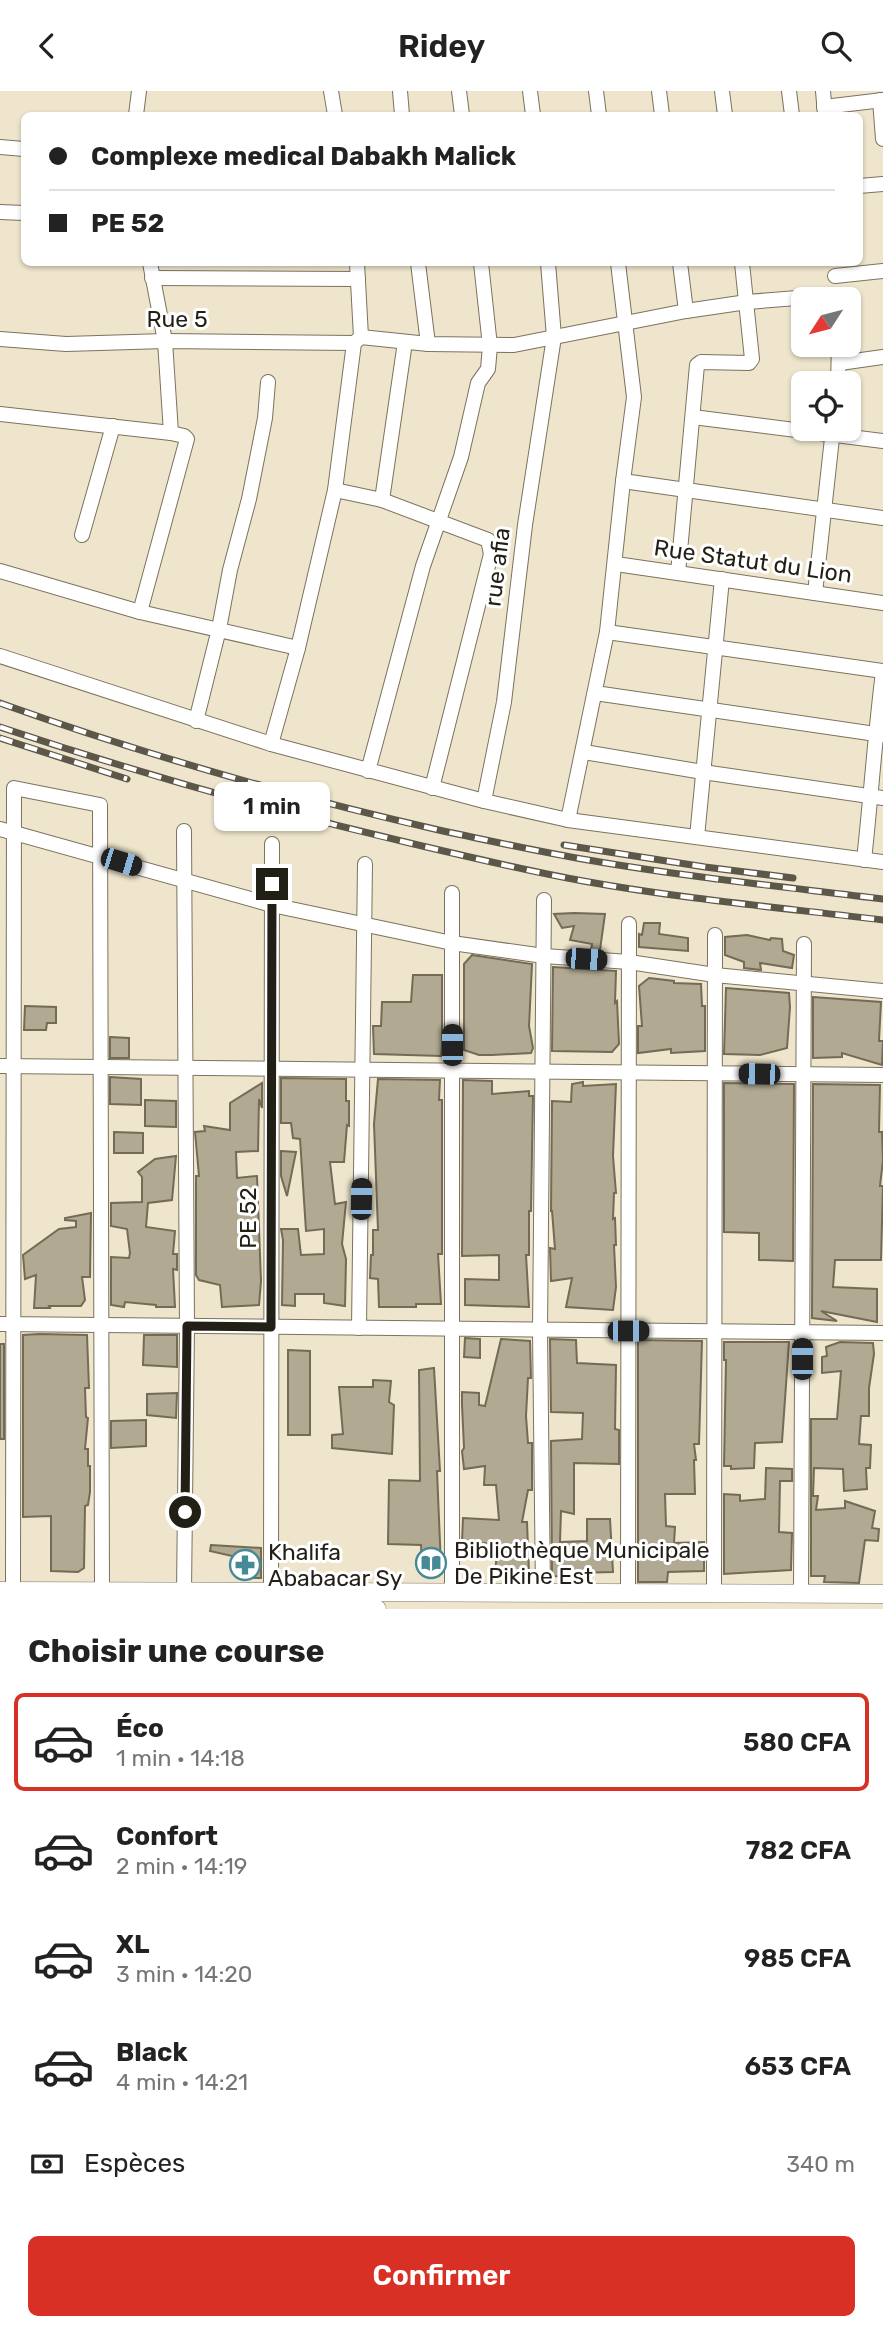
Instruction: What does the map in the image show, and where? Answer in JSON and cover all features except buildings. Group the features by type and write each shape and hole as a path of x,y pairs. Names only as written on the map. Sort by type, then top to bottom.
{"street":[{"path":"136,112 139,91"},
{"path":"331,91 334,112"},
{"path":"400,91 402,112"},
{"path":"459,91 462,112"},
{"path":"530,91 533,112"},
{"path":"596,91 599,112"},
{"path":"659,91 662,112"},
{"path":"722,91 725,112"},
{"path":"789,91 792,112"},
{"path":"823,91 825,111 881,100 883,139"},
{"path":"0,147 21,149"},
{"path":"863,186 883,184"},
{"path":"0,212 21,213"},
{"path":"150,266 165,341 171,433"},
{"path":"271,744 298,648 335,490 358,340 357,266"},
{"path":"418,266 428,344"},
{"path":"368,771 423,566 461,457 478,383 488,369 490,346 481,266"},
{"name":"rue afia","path":"484,801 504,702 525,525 554,337 548,266"},
{"path":"568,820 607,632 634,397 618,266"},
{"path":"680,266 686,311"},
{"path":"678,573 697,365 752,362 742,266"},
{"path":"835,287 834,269 883,271"},
{"path":"152,278 358,279"},
{"name":"Rue 5","path":"0,339 66,344 358,340 514,345 686,311 747,302 791,300"},
{"path":"382,500 405,342"},
{"path":"839,371 840,357"},
{"path":"840,363 883,357"},
{"path":"197,721 230,570 249,499 265,418 268,381"},
{"path":"0,415 184,436 187,442 141,612"},
{"path":"693,417 791,428"},
{"path":"82,535 113,426"},
{"path":"861,438 883,442"},
{"path":"816,593 832,441"},
{"path":"623,481 883,518"},
{"path":"335,490 382,500 488,540 491,554 432,788"},
{"name":"Rue Statut du Lion","path":"616,564 883,603"},
{"path":"0,571 141,612 298,648"},
{"path":"697,837 722,579"},
{"path":"607,632 883,672 877,797 864,860"},
{"path":"0,656 271,744 484,801 568,820 883,862"},
{"path":"595,694 879,734"},
{"path":"584,752 877,797"},
{"path":"101,1603 100,805 14,788 7,831 7,1601 101,1603 270,1603 452,1593 883,1594"},
{"path":"7,831 272,905 452,943 544,956 629,962 715,975 883,991"},
{"path":"183,1603 187,1326 184,831"},
{"name":"PE 52","path":"270,1603 272,844"},
{"path":"359,1328 365,864"},
{"path":"452,893 452,1593"},
{"path":"543,1593 541,1331 544,900"},
{"path":"628,1593 629,925"},
{"path":"714,1594 715,935"},
{"path":"801,1594 804,944"},
{"path":"7,1066 883,1075"},
{"path":"6,1324 883,1333"},
{"path":"270,1603 377,1609"}],"railway":[{"path":"0,703 220,774 443,831 625,866 883,899"},
{"path":"0,727 155,776 260,805 521,869 658,893 883,920"},
{"path":"0,738 127,779"},
{"path":"564,845 793,878"}],"place":[{"name":"Bibliothèque Municipale De Pikine Est","path":"431,1563"},
{"name":"Khalifa Ababacar Sy","path":"245,1565"}],"route":[{"path":"185,1512 187,1326 271,1327 272,884"}]}
